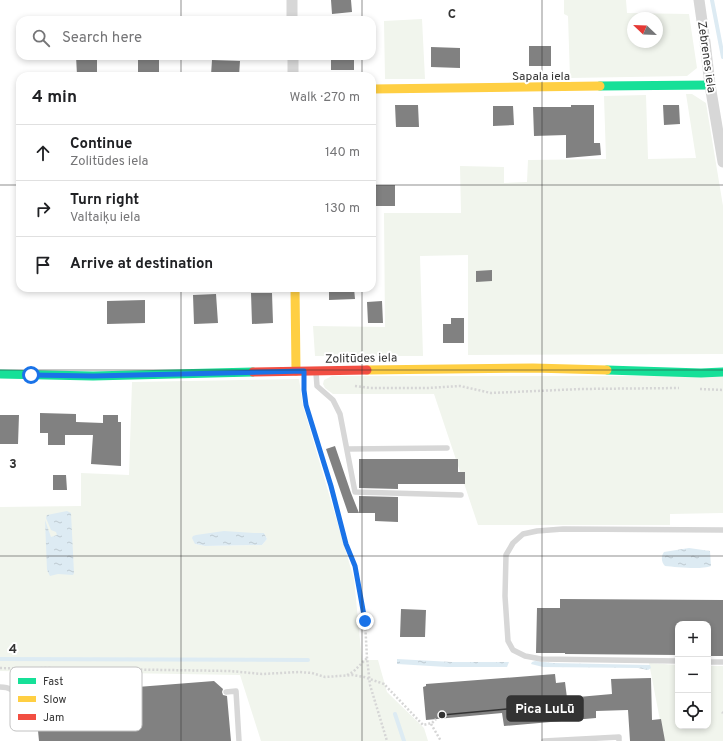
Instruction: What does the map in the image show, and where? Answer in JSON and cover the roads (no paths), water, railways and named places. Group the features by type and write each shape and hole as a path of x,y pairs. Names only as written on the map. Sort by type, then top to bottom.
{"street":[{"path":"292,0 292,16"},
{"name":"Zebrenes iela","path":"699,0 710,85 723,162"},
{"path":"293,60 293,72"},
{"name":"Sapala iela","path":"376,89 710,85"},
{"path":"295,292 300,371"},
{"name":"Zolitūdes iela","path":"0,374 93,376 300,371 533,368 701,373 723,372"}],"lane":[{"path":"316,371 317,386 333,400 340,414 355,492 460,495"},
{"path":"347,448 447,448"},
{"path":"675,662 541,659 524,656 514,650 508,641 507,630 505,596 506,555 512,543 523,534 537,530 723,530"},
{"path":"711,662 723,662"},
{"path":"0,687 6,687 10,690"},
{"path":"226,692 236,691 240,741"},
{"path":"544,741 618,737 619,741"}],"water":[{"path":"67,511 71,513 74,573 73,575 58,574 50,576 47,570 45,520 51,537 57,535 56,532 51,530 46,518 47,515"},
{"path":"224,531 264,533 267,539 262,545 205,546 195,544 192,538 196,535"},
{"path":"689,548 710,551 711,566 688,568 665,566 663,563 662,555 664,552"},
{"path":"397,659 452,662 509,662 507,667 447,667 397,664"},
{"path":"535,661 553,663 650,665 651,668 648,670 638,668 543,667 531,664"}],"waterway":[{"path":"712,0 723,57"},
{"path":"0,659 308,660"},
{"path":"395,714 404,741"}],"place":[{"name":"Pica LuLū","path":"442,715"}]}
